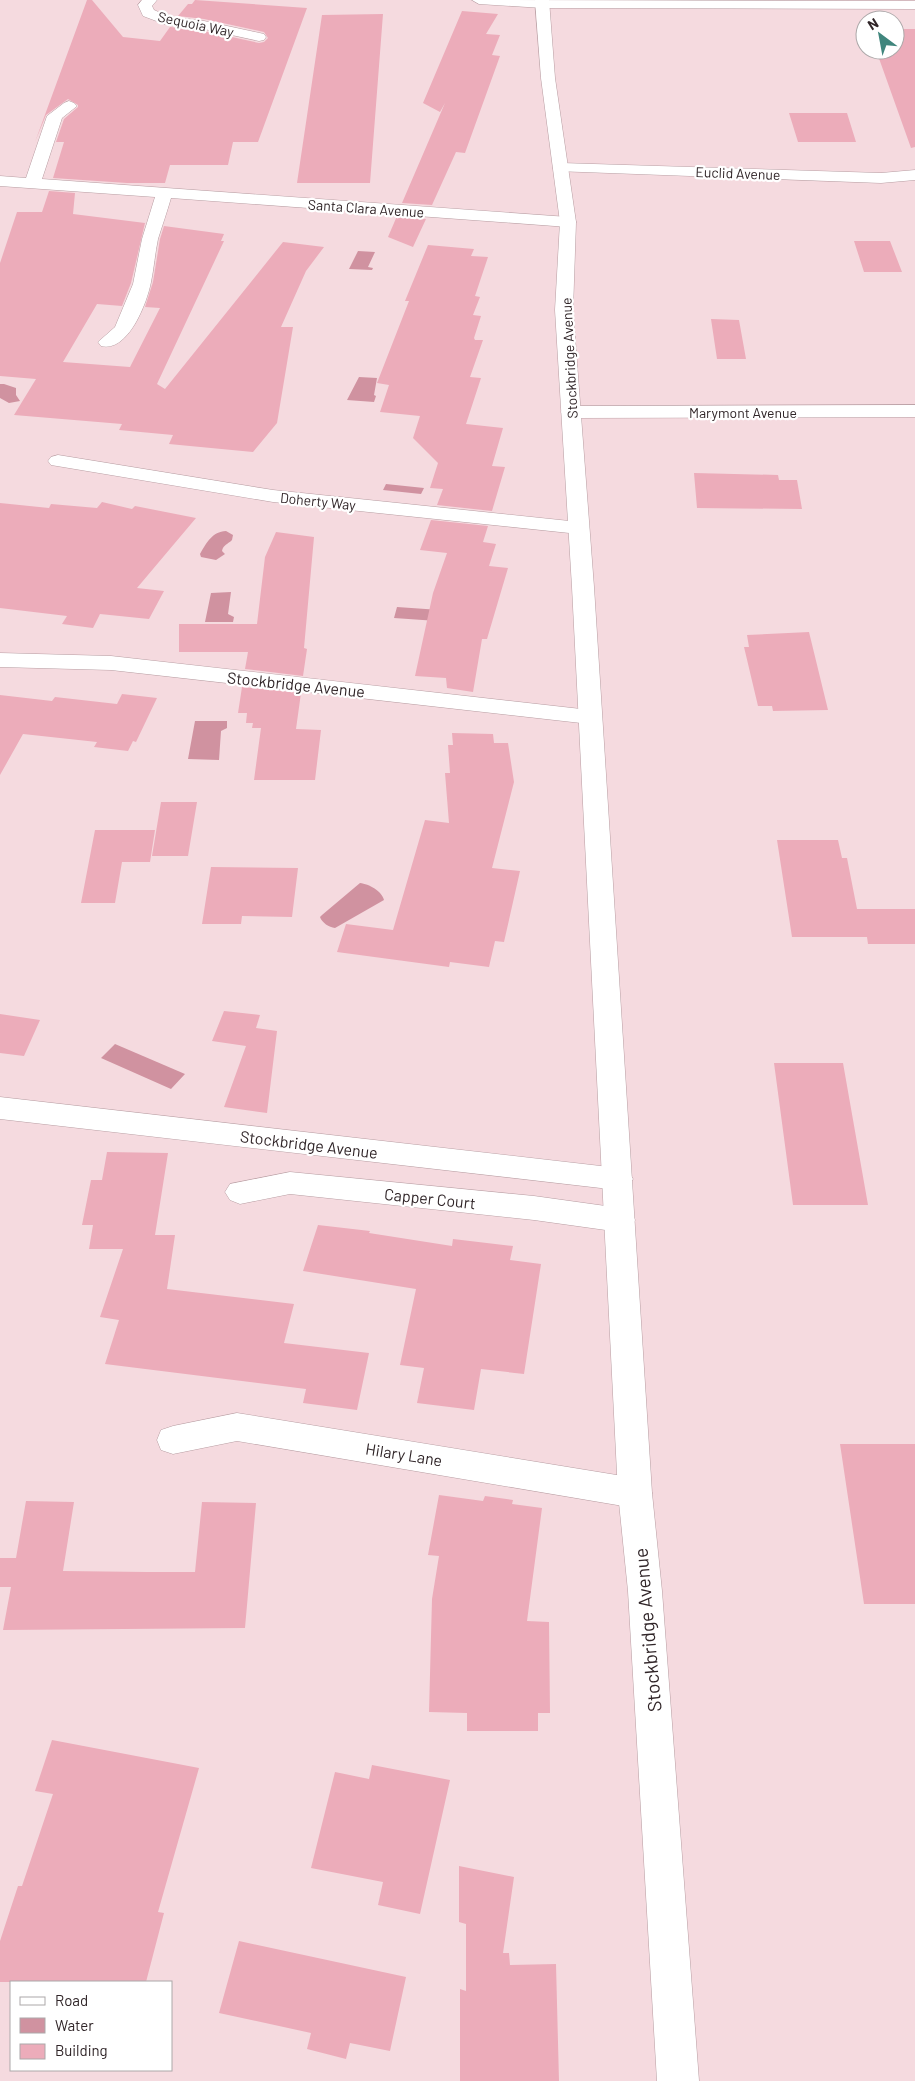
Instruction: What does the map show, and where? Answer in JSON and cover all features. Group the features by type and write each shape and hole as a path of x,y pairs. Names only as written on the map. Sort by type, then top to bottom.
{"street":[{"name":"Sequoia Way","path":"150,0 146,5 148,13 167,20 204,25 259,37"},
{"path":"479,0 915,5"},
{"name":"Stockbridge Avenue","path":"542,2 548,78 568,222 564,310 580,528 604,980 618,1180 635,1493 646,1610 678,2081"},
{"path":"32,184 55,116 69,106"},
{"name":"Euclid Avenue","path":"560,168 881,178 915,176"},
{"name":"Santa Clara Avenue","path":"0,181 568,222"},
{"path":"107,342 123,330 142,284 150,239 164,194"},
{"name":"Marymont Avenue","path":"572,412 915,411"},
{"name":"Doherty Way","path":"58,462 274,496 580,528"},
{"name":"Stockbridge Avenue","path":"0,660 111,663 590,717"},
{"name":"Stockbridge Avenue","path":"0,1108 618,1180"},
{"name":"Capper Court","path":"240,1192 290,1183 534,1208 620,1220"},
{"name":"Hilary Lane","path":"173,1440 237,1427 635,1493"}],"water":[{"path":"358,251 375,252 368,267 373,268 372,270 349,269"},
{"path":"359,377 377,378 374,402 347,400"},
{"path":"0,384 16,388 16,395 20,401 9,403 0,398"},
{"path":"386,484 424,488 421,494 383,490"},
{"path":"226,531 233,535 232,540 222,551 225,554 216,560 201,557 200,554 210,538 217,533"},
{"path":"231,592 228,614 234,617 233,622 205,622 211,593"},
{"path":"397,607 440,610 437,621 394,618"},
{"path":"195,721 227,721 227,728 221,731 219,760 188,759"},
{"path":"360,883 375,888 384,900 335,928 324,923 320,917"},
{"path":"115,1044 185,1074 171,1089 101,1058"}],"building":[{"path":"87,0 92,0 123,37 160,41 170,27 204,31 259,43 264,42 268,38 264,32 204,19 178,16 188,4 192,4 195,0 307,8 258,142 233,142 228,165 170,165 165,183 127,183 53,178 64,142 56,142 64,119 78,105 68,99 46,115 35,142"},
{"path":"462,11 498,14 486,34 500,35 492,55 500,56 465,153 456,152 432,205 402,203 445,103 440,112 423,103"},
{"path":"383,14 370,183 297,183 322,15"},
{"path":"905,29 915,29 915,147 911,148 880,60 905,60"},
{"path":"789,113 847,113 856,142 798,142"},
{"path":"49,191 75,193 73,214 145,223 131,283 122,306 97,304 63,362 130,367 160,308 145,307 153,282 164,226 224,234 221,241 224,241 157,384 165,389 283,242 324,247 306,271 281,327 293,327 277,423 253,452 169,444 173,435 119,430 122,424 14,415 36,379 0,376 0,263 17,212 42,212"},
{"path":"397,216 426,219 413,247 388,237"},
{"path":"854,241 890,241 902,272 864,272"},
{"path":"428,245 474,249 471,256 488,257 475,296 480,297 473,315 481,316 474,338 475,340 483,340 470,377 481,378 466,424 503,428 492,466 505,467 492,511 437,505 443,489 430,488 438,463 413,438 420,416 380,412 389,385 377,383 409,301 405,301"},
{"path":"711,319 739,320 746,359 717,359"},
{"path":"694,473 778,475 779,480 797,480 802,509 697,508"},
{"path":"102,502 132,509 135,506 196,518 137,588 164,591 149,619 100,614 93,628 62,624 67,616 0,608 0,503 49,508 51,504 97,508"},
{"path":"431,520 488,526 483,542 496,544 489,566 508,568 487,639 482,639 473,692 447,688 446,678 415,676 433,593 447,553 420,550"},
{"path":"276,532 314,537 304,648 307,649 303,676 245,669 248,652 179,652 179,624 257,624 265,557"},
{"path":"809,632 828,710 773,711 772,706 758,706 744,647 749,647 747,635"},
{"path":"242,687 301,693 296,729 321,730 315,780 254,780 261,728 252,728 253,723 246,723 247,713 238,713"},
{"path":"122,694 157,698 136,742 133,741 128,751 94,747 97,742 23,734 0,775 0,695 52,701 55,697 117,704"},
{"path":"452,733 493,734 494,743 508,743 514,782 492,868 520,871 504,942 495,941 489,967 450,962 449,967 337,952 346,924 393,930 425,820 449,823 445,773 450,773 448,745 453,745"},
{"path":"161,802 197,802 188,856 152,856"},
{"path":"95,830 155,830 150,862 122,862 115,903 81,903"},
{"path":"777,840 838,840 842,858 847,858 857,909 915,909 915,944 868,944 867,937 792,937"},
{"path":"211,867 298,868 292,917 242,916 241,924 202,924"},
{"path":"224,1011 260,1015 256,1028 277,1031 267,1113 224,1107 246,1046 212,1041"},
{"path":"0,1014 40,1020 24,1056 0,1053"},
{"path":"774,1063 843,1063 868,1205 793,1205"},
{"path":"107,1152 168,1153 155,1235 175,1235 167,1289 294,1304 284,1343 369,1353 357,1410 303,1403 306,1389 105,1364 119,1320 100,1317 123,1249 89,1249 93,1225 82,1225 91,1180 102,1180"},
{"path":"318,1225 370,1231 369,1233 452,1246 453,1239 513,1246 510,1260 541,1264 524,1374 481,1369 474,1410 417,1403 424,1368 400,1365 416,1289 303,1271"},
{"path":"840,1444 915,1444 915,1604 864,1604"},
{"path":"439,1495 483,1501 485,1496 513,1500 512,1504 542,1508 527,1621 549,1622 550,1713 538,1713 538,1731 467,1731 467,1713 429,1712 432,1599 439,1556 428,1555"},
{"path":"26,1501 74,1502 63,1571 147,1572 195,1572 202,1502 256,1503 245,1628 3,1630 11,1587 0,1587 0,1558 16,1558"},
{"path":"52,1740 199,1768 158,1912 164,1913 146,1981 0,1982 0,1941 18,1886 22,1886 53,1794 35,1791"},
{"path":"372,1765 450,1780 420,1914 378,1905 383,1882 311,1868 335,1772 369,1779"},
{"path":"459,1866 514,1877 503,1953 509,1953 510,1965 556,1964 559,2081 460,2081 460,1989 466,1991 466,1924 459,1922"},
{"path":"239,1941 406,1977 390,2051 350,2043 346,2059 307,2049 311,2033 219,2013"}]}
